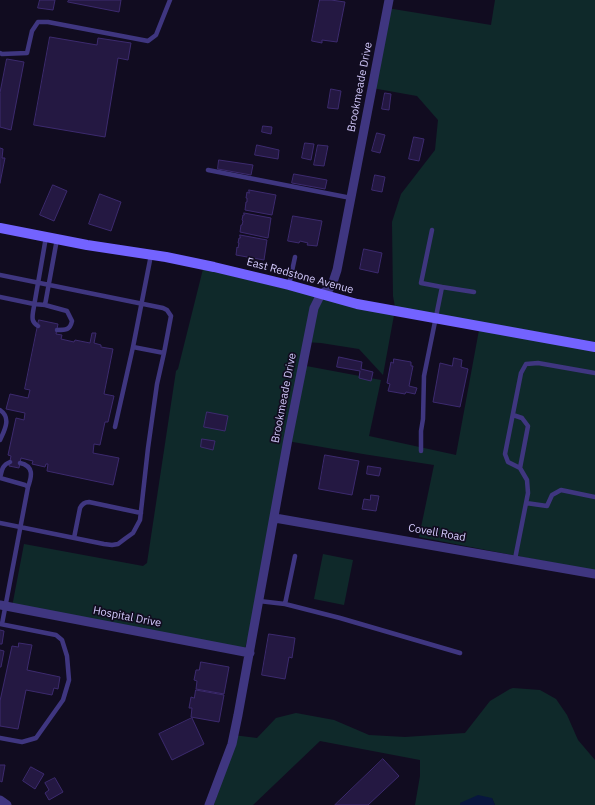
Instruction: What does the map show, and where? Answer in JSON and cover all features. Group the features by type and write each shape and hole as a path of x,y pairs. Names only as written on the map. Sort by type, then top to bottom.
{"street":[{"name":"Brookmeade Drive","path":"209,805 232,744 275,518 288,439 314,308 321,294 329,289 337,270 389,0"},
{"name":"East Redstone Avenue","path":"0,228 214,267 289,285 357,304 595,347"},
{"name":"Covell Road","path":"275,518 595,574"},
{"name":"Hospital Drive","path":"2,605 250,653"},
{"path":"0,800 6,805"}],"lane":[{"path":"0,54 27,53 32,31 38,22 48,22 148,41 156,36 170,0"},
{"path":"208,170 351,198"},
{"path":"432,230 421,283 474,292"},
{"path":"38,326 32,319 46,237"},
{"path":"45,305 58,239"},
{"path":"115,427 133,347 151,255"},
{"path":"289,285 295,257"},
{"path":"0,275 163,308 168,310 171,316 157,384 141,512 137,526 133,533 118,544 112,545 0,522"},
{"path":"421,451 424,376 442,287"},
{"path":"0,297 45,305 67,311 72,321 71,326 66,330 57,330"},
{"path":"133,347 164,353"},
{"path":"514,559 528,494 526,480 520,468 508,462 506,454 521,373 526,364 538,363 595,373"},
{"path":"0,410 4,413 7,424 0,440"},
{"path":"513,415 522,418 528,426 520,468"},
{"path":"10,462 5,463 0,478 28,487"},
{"path":"0,738 22,742 36,738 63,700 69,680 67,656 62,640 56,635 1,624 2,605 28,487 32,478 32,473 29,468 25,464 20,463"},
{"path":"526,503 547,506 552,495 560,490 595,497"},
{"path":"74,538 80,508 84,502 141,512"},
{"path":"285,604 295,556"},
{"path":"259,601 285,604 340,618 460,653"}],"green space":[{"path":"495,0 595,0 595,342 395,307 393,296 392,222 401,194 435,150 438,120 417,96 372,88 387,8 491,25"},
{"path":"203,269 394,315 383,375 359,349 321,343 305,342 301,365 381,380 369,436 456,455 479,330 595,351 595,571 419,537 434,465 287,441 249,637 245,649 12,607 24,544 143,566 147,563 176,371 178,369"},
{"path":"323,554 353,560 344,605 314,599"},
{"path":"513,688 540,690 556,699 567,715 578,740 595,760 595,805 495,805 492,798 460,803 460,805 415,805 420,776 420,760 320,741 253,805 214,805 233,735 257,738 276,718 296,713 334,720 369,735 405,737 465,733 490,701"}],"water":[{"path":"478,795 492,798 495,805 460,805 460,803"}],"building":[{"path":"40,0 55,0 53,10 38,8"},
{"path":"69,0 121,0 119,12 68,2"},
{"path":"320,0 345,2 337,42 322,40 322,43 312,41"},
{"path":"50,37 97,45 98,38 131,43 128,60 118,58 105,137 34,125"},
{"path":"7,59 24,62 11,130 0,127 0,93"},
{"path":"331,89 341,91 338,109 328,108"},
{"path":"385,93 391,94 389,110 382,109"},
{"path":"263,126 272,127 271,134 262,132"},
{"path":"377,133 385,135 380,153 372,151"},
{"path":"414,137 424,139 419,161 409,159"},
{"path":"305,143 314,144 311,160 302,158"},
{"path":"257,145 279,150 278,159 255,155"},
{"path":"318,145 328,146 324,166 314,165"},
{"path":"0,148 3,149 2,158 5,158 0,183"},
{"path":"219,160 253,165 251,175 218,169"},
{"path":"294,174 327,180 325,189 292,183"},
{"path":"375,175 385,177 382,192 372,190"},
{"path":"53,185 67,191 54,221 40,215"},
{"path":"249,190 276,195 272,215 245,210 247,192 249,193"},
{"path":"100,194 121,202 111,231 89,224"},
{"path":"244,213 271,218 268,238 240,232"},
{"path":"293,216 322,221 317,246 307,245 308,243 300,241 299,243 288,241"},
{"path":"240,235 267,240 264,260 236,255"},
{"path":"364,249 382,253 378,273 360,269"},
{"path":"39,320 58,324 56,334 62,335 61,339 90,343 92,333 96,333 94,343 101,345 101,347 113,349 104,394 114,396 108,422 105,422 100,445 94,444 93,453 119,458 113,485 47,471 48,464 46,464 45,467 32,464 33,461 21,458 19,468 9,466 11,456 8,455 16,418 24,420 25,413 6,409 10,394 28,398 30,390 25,389"},
{"path":"339,357 362,362 361,369 373,372 371,381 359,378 360,371 337,367"},
{"path":"454,358 462,360 461,367 468,369 460,407 433,402 440,363 452,366"},
{"path":"394,359 411,362 411,366 413,366 409,386 417,388 415,394 388,391 390,384 387,383 391,362 393,363"},
{"path":"207,412 228,416 225,431 204,427"},
{"path":"202,439 215,441 213,450 201,447"},
{"path":"325,455 359,461 352,495 319,489"},
{"path":"368,466 381,468 379,476 367,474"},
{"path":"371,495 379,496 376,511 362,509 364,499 370,500"},
{"path":"0,630 4,631 2,644 0,644"},
{"path":"269,634 295,638 292,658 289,657 285,679 262,675"},
{"path":"19,643 32,645 27,670 60,677 58,689 54,688 52,695 26,690 18,729 0,726 0,701 12,646 18,647"},
{"path":"0,650 4,651 1,667 0,667"},
{"path":"201,662 229,667 224,694 196,689 197,681 194,680 196,670 199,670"},
{"path":"196,690 224,695 219,722 191,717 192,708 189,708 191,697 194,698"},
{"path":"192,718 204,744 172,760 159,734"},
{"path":"383,759 399,776 368,805 335,805"},
{"path":"0,765 5,765 2,782 0,781"},
{"path":"31,767 44,774 35,789 23,781"},
{"path":"55,778 63,792 49,800 45,793 49,790 45,783"}]}
